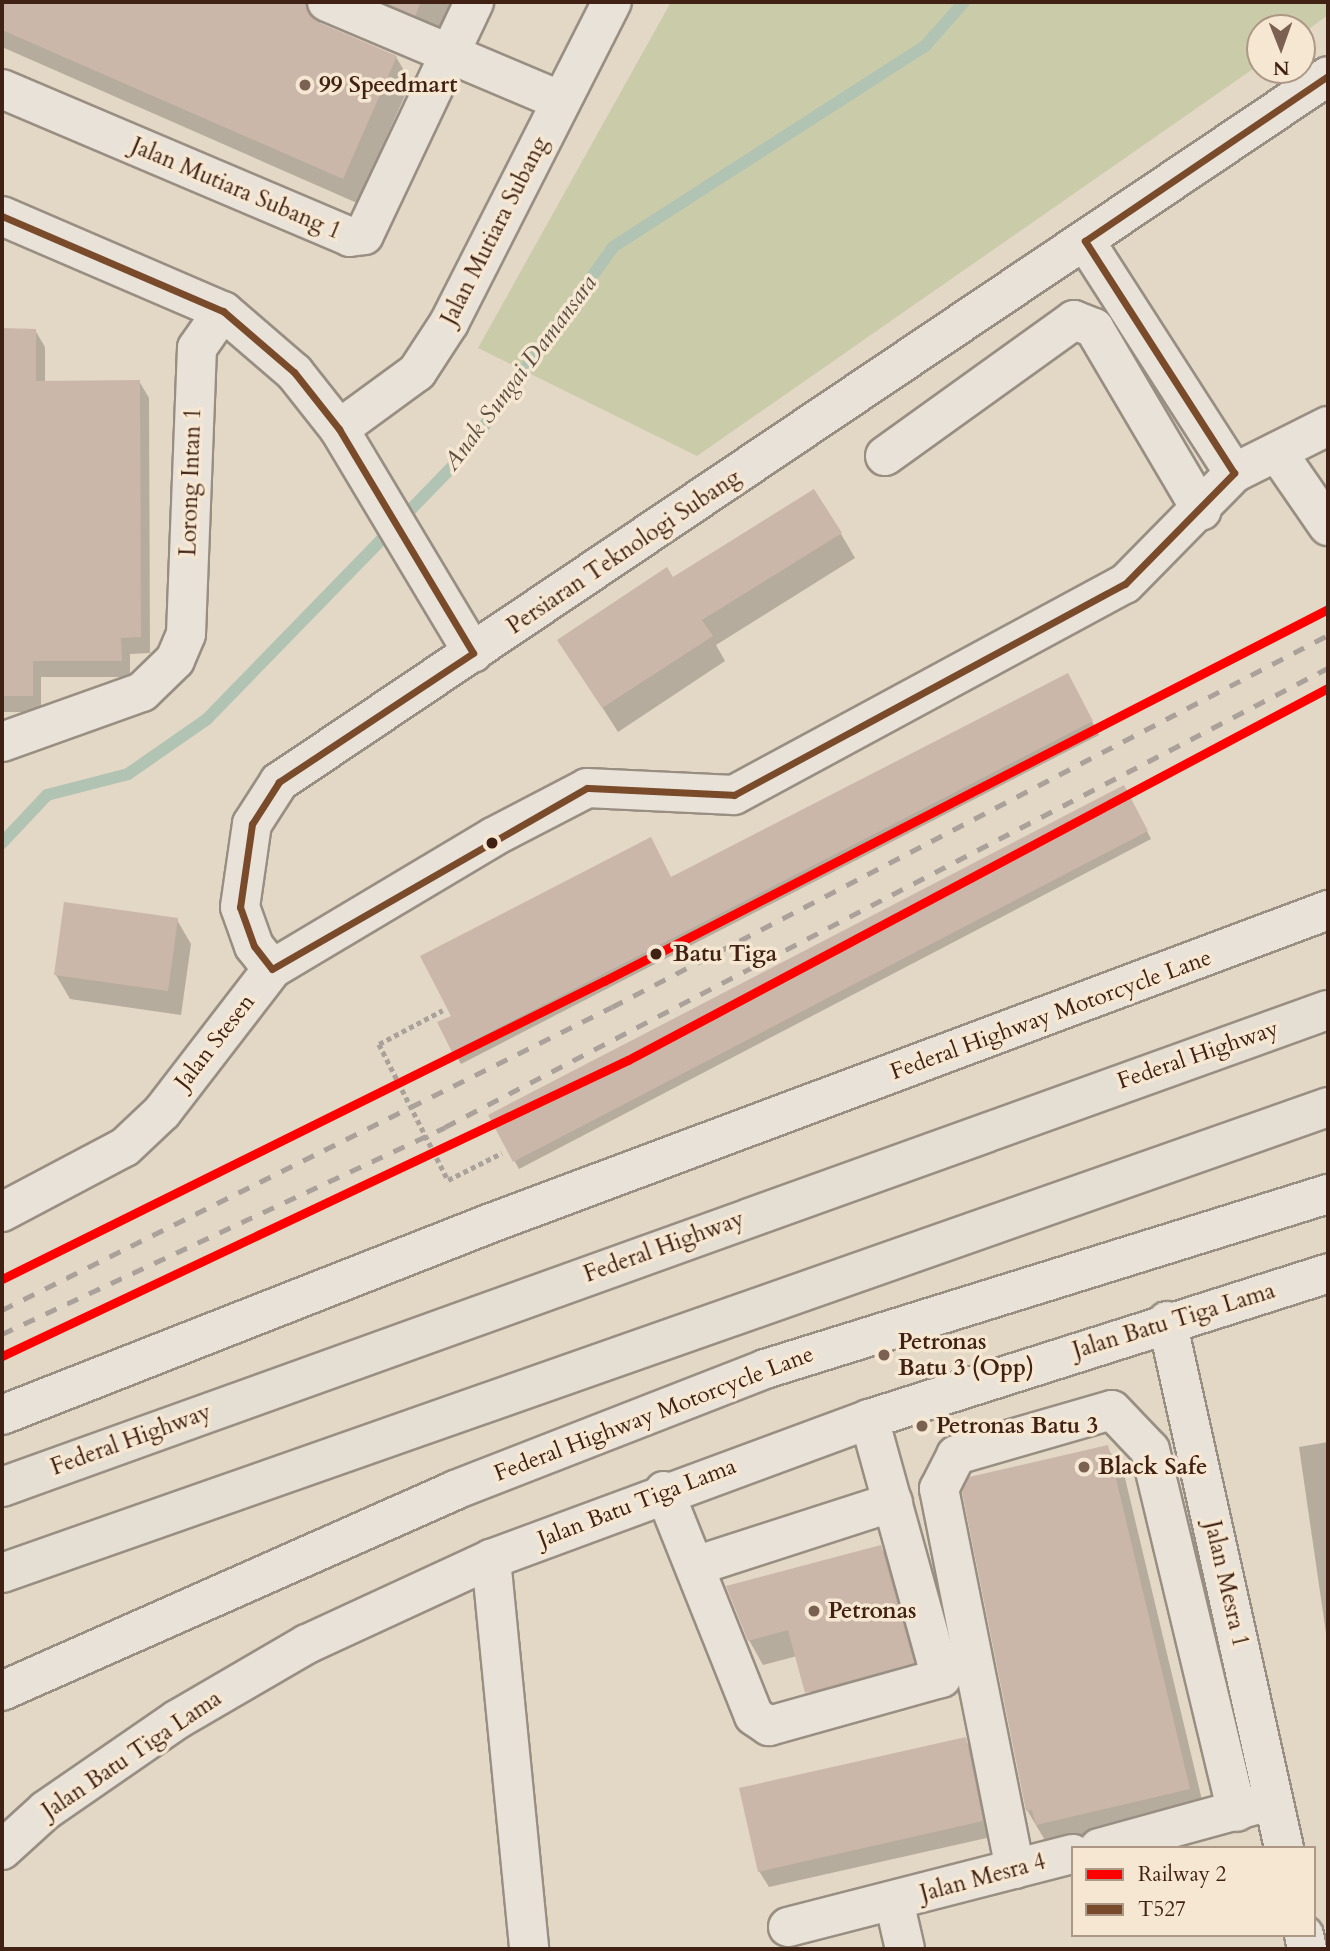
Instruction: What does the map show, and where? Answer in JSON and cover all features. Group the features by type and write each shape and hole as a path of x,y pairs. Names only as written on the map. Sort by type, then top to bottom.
{"highway":[{"name":"Federal Highway","path":"2,1486 1328,1010"},
{"path":"2,1573 1328,1107"}],"street":[{"path":"327,2 561,101"},
{"path":"451,54 474,2"},
{"name":"Jalan Mutiara Subang","path":"339,429 417,372 449,323 612,2"},
{"name":"Jalan Mutiara Subang 1","path":"2,89 350,237 364,234 451,54"},
{"name":"Persiaran Teknologi Subang","path":"473,653 1328,76"},
{"path":"2,216 222,311 294,372 339,429 386,513 473,653 279,782 252,824 240,907 254,946 272,969 587,788 734,795 1125,584 1202,511 1234,473 1328,426"},
{"path":"1085,241 1234,473"},
{"name":"Lorong Intan 1","path":"2,741 142,692 175,660 186,634 197,348 222,311"},
{"path":"885,456 1074,320 1094,328 1202,511"},
{"path":"1277,452 1328,526"},
{"name":"Federal Highway Motorcycle Lane","path":"2,1415 491,1223 1324,913"},
{"name":"Jalan Stesen","path":"2,1212 125,1147 162,1112 272,969"},
{"name":"Federal Highway Motorcycle Lane","path":"2,1691 455,1490 765,1369 1328,1194"},
{"name":"Jalan Batu Tiga Lama","path":"2,1850 46,1810 190,1712 307,1644 491,1559 664,1491 869,1419 1167,1321 1328,1273"},
{"name":"Jalan Mesra 1","path":"1167,1321 1284,1846"},
{"path":"1015,1869 939,1489 956,1455 1112,1410 1150,1450 1237,1812"},
{"path":"664,1491 754,1716 769,1726 941,1678 869,1419"},
{"path":"695,1566 893,1503"},
{"path":"491,1559 529,1949"},
{"path":"1106,1846 1237,1812 1273,1798"},
{"name":"Jalan Mesra 4","path":"788,1927 1071,1855"},
{"name":"Jalan Mesra 4","path":"894,1901 905,1949"}],"path":[{"path":"443,1010 379,1044 448,1180 502,1153"}],"green space":[{"path":"671,2 1328,2 1328,15 1316,24 1316,14 1246,14 1246,74 697,456 478,348"}],"building":[{"path":"2,2 306,2 318,22 397,56 343,179 2,30"},
{"path":"383,2 421,2 415,16"},
{"path":"2,328 36,329 36,381 140,380 141,637 121,638 122,661 33,661 33,696 2,696"},
{"path":"814,489 842,533 702,620 713,636 602,708 557,640 667,567 673,577"},
{"path":"1068,673 1093,721 452,1052 437,1022 451,1016 420,956 651,837 671,877"},
{"path":"1124,785 1148,831 513,1162 488,1115"},
{"path":"64,902 178,918 168,991 54,975"},
{"path":"1108,1445 1190,1789 1036,1825 1032,1810 1026,1811 962,1492 969,1477"},
{"path":"881,1545 914,1663 805,1693 788,1630 748,1641 726,1586"},
{"path":"966,1737 983,1821 758,1872 739,1788"}],"waterway":[{"name":"Anak Sungai Damansara","path":"2,843 47,795 128,774 207,719 461,458 613,247 926,45 964,2"}],"railway":[{"path":"2,1310 612,1007 1328,635"},
{"path":"2,1334 445,1127 1328,668"}],"rail line":[{"name":"2","path":"2,1279 604,981 1328,609"},
{"name":"2","path":"2,1356 628,1060 1328,688"}],"transit line":[{"name":"T527","path":"2,216 223,311 294,372 339,429 473,653 279,782 252,824 240,907 254,946 272,969 587,788 734,795 1125,584 1234,473 1085,241 1328,76"}],"place":[{"name":"99 Speedmart","path":"305,85"},
{"name":"Batu Tiga","path":"656,954"},
{"name":"Petronas Batu 3 (Opp)","path":"884,1355"},
{"name":"Petronas Batu 3","path":"922,1426"},
{"name":"Black Safe","path":"1084,1467"},
{"name":"Petronas","path":"814,1611"}]}
